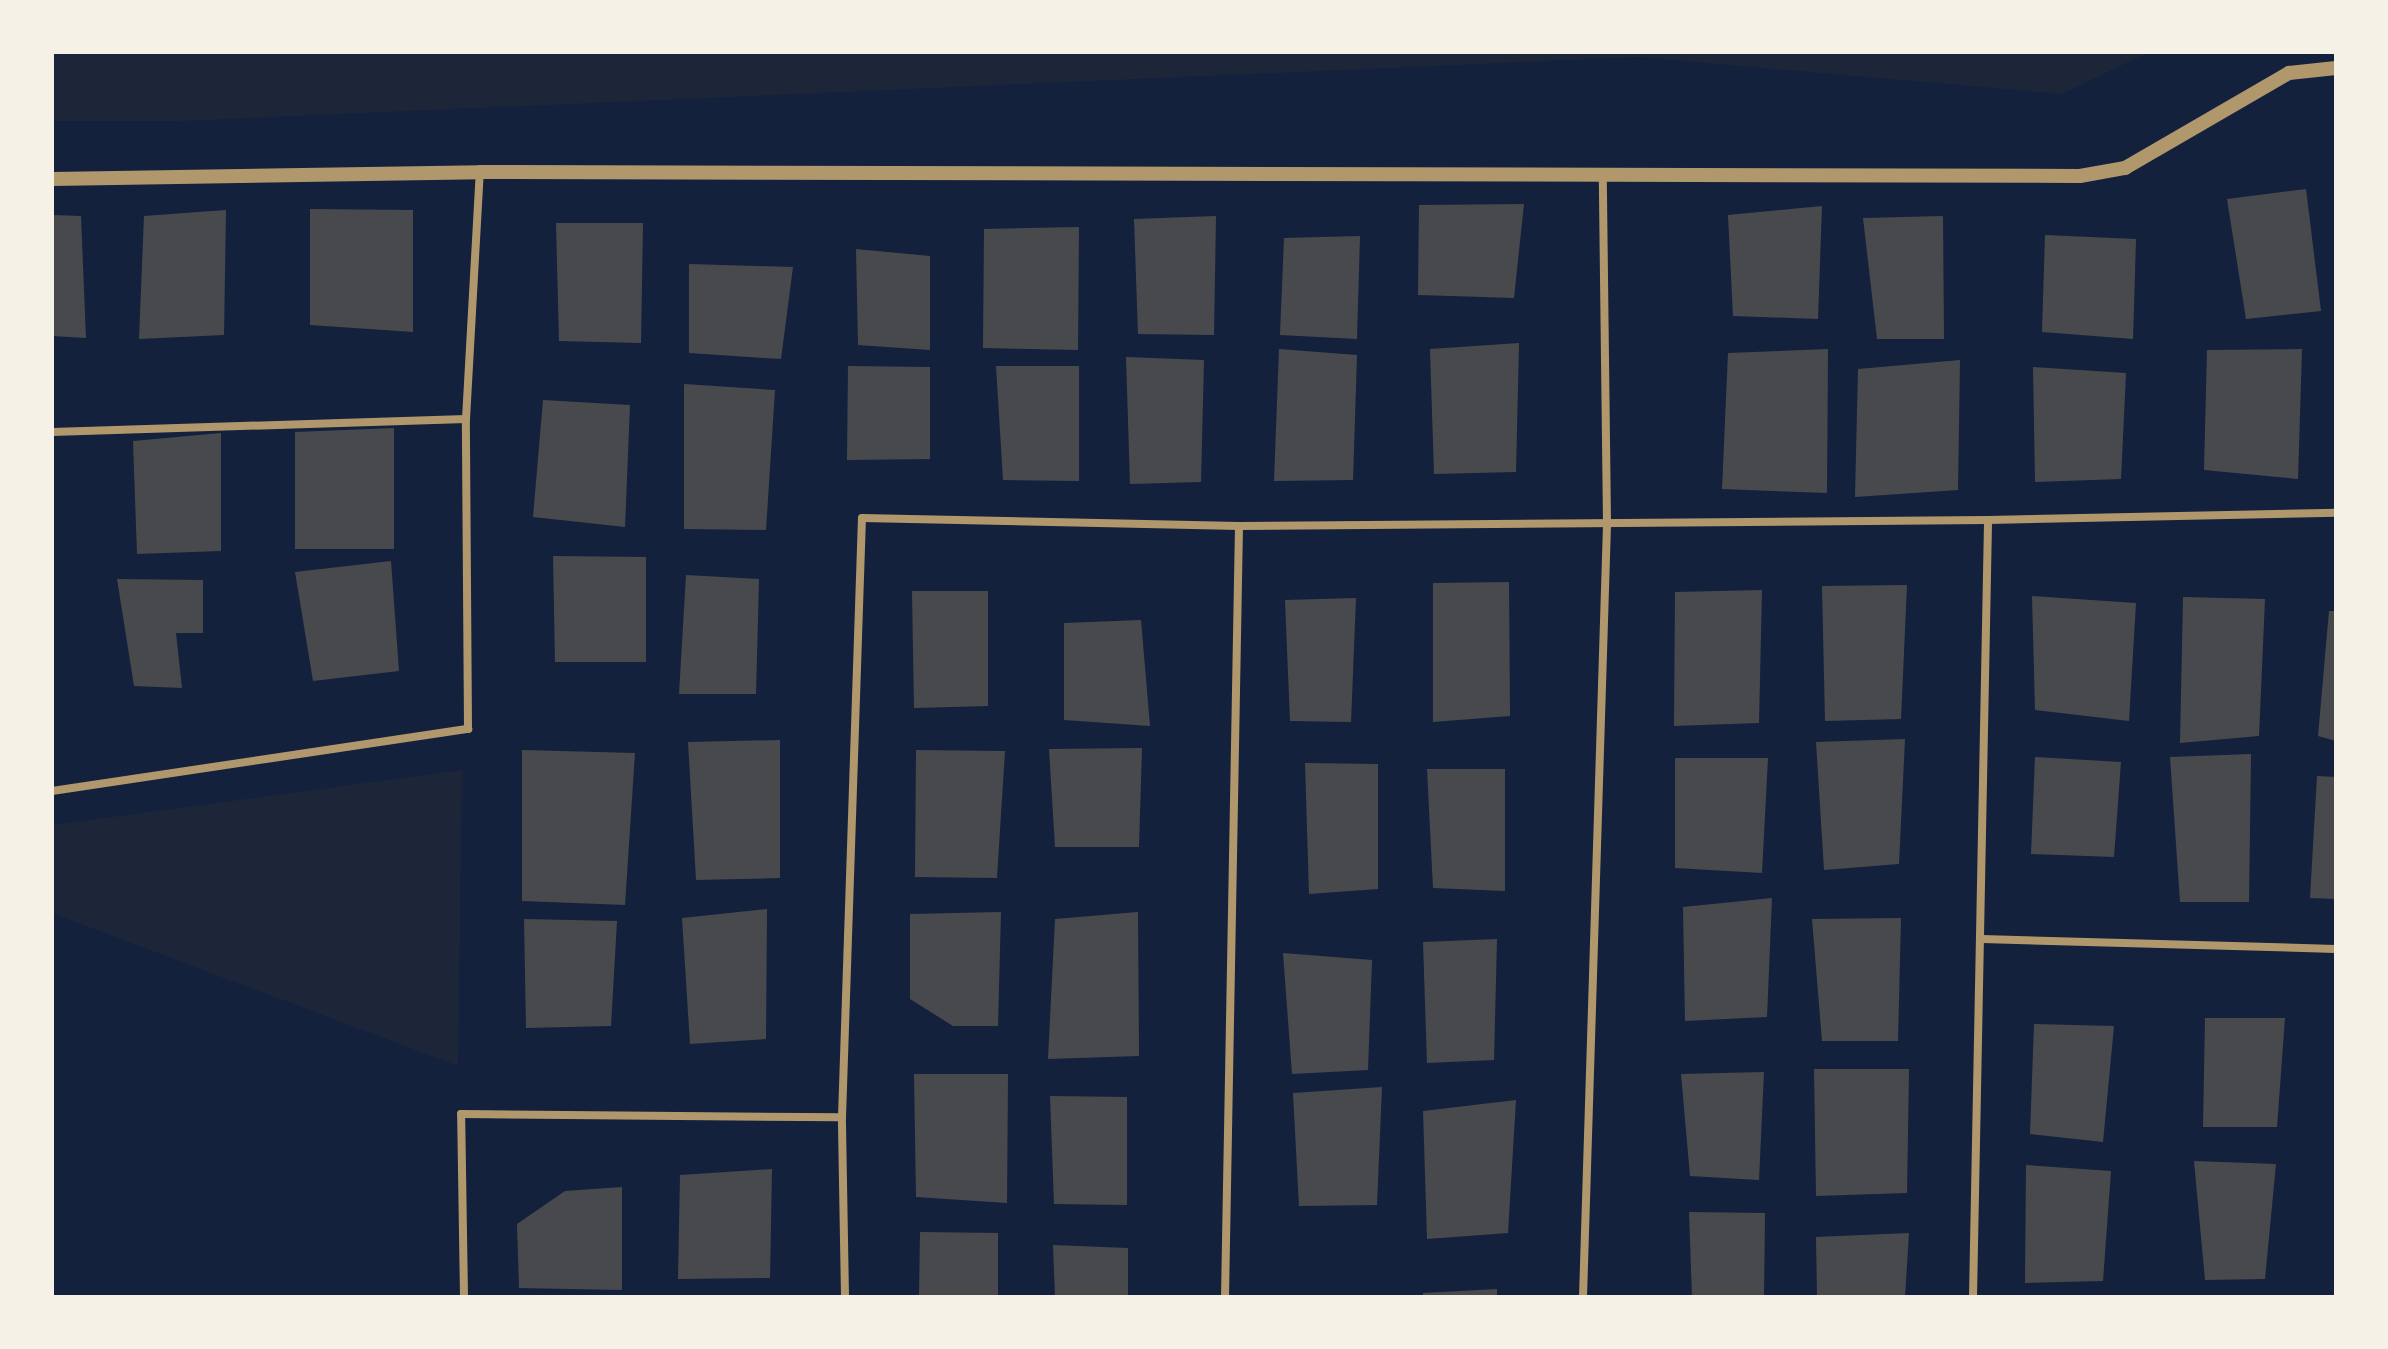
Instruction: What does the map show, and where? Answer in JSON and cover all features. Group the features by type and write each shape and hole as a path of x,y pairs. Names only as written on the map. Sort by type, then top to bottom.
{"street":[{"path":"52,179 480,172 2080,176 2125,168 2289,73 2336,68"},
{"path":"52,791 468,729 466,419 480,172"},
{"path":"1583,1297 1607,523 1603,174"},
{"path":"52,432 466,419"},
{"path":"845,1297 842,1117 862,518 1239,526 1988,520 2336,513"},
{"path":"1973,1297 1988,520"},
{"path":"1225,1297 1239,526"},
{"path":"1982,939 2336,949"},
{"path":"464,1297 461,1114 842,1117"}],"shaded area":[{"path":"52,52 2149,52 2062,94 1638,57 182,121 52,121"},
{"path":"462,770 458,1066 52,913 52,825"}],"building":[{"path":"2306,189 2321,311 2246,319 2227,199"},
{"path":"1524,204 1514,298 1418,295 1419,205"},
{"path":"1822,206 1818,319 1733,316 1728,215"},
{"path":"310,209 413,210 413,332 310,325"},
{"path":"226,210 224,335 139,339 144,216"},
{"path":"52,215 81,216 86,338 52,336"},
{"path":"1216,216 1214,335 1138,334 1134,219"},
{"path":"1943,216 1944,339 1877,339 1863,218"},
{"path":"556,223 643,223 641,343 559,341"},
{"path":"1079,227 1078,350 983,348 984,229"},
{"path":"2045,235 2136,239 2133,339 2042,332"},
{"path":"1360,236 1357,339 1280,335 1284,238"},
{"path":"856,249 930,256 930,350 858,345"},
{"path":"689,264 793,267 781,359 689,353"},
{"path":"1519,343 1516,472 1434,474 1430,349"},
{"path":"1279,349 1357,355 1353,480 1274,481"},
{"path":"1828,349 1827,493 1722,489 1728,353"},
{"path":"2302,349 2298,479 2204,470 2207,350"},
{"path":"1126,357 1204,360 1201,482 1130,484"},
{"path":"1960,360 1958,490 1855,497 1858,369"},
{"path":"848,366 930,367 930,459 847,460"},
{"path":"996,366 1079,366 1079,481 1003,480"},
{"path":"2033,367 2126,373 2121,479 2035,482"},
{"path":"684,384 775,390 766,530 684,529"},
{"path":"543,400 630,405 625,527 533,517"},
{"path":"394,428 394,549 295,549 295,432"},
{"path":"221,433 221,551 137,554 133,441"},
{"path":"553,556 646,557 646,662 555,662"},
{"path":"391,561 399,671 313,681 295,572"},
{"path":"686,575 759,579 756,694 679,694"},
{"path":"117,579 203,580 203,633 176,633 182,688 134,686"},
{"path":"1509,582 1510,716 1433,722 1433,583"},
{"path":"1907,585 1901,719 1825,721 1822,586"},
{"path":"1762,590 1759,723 1674,726 1675,592"},
{"path":"912,591 988,591 988,706 914,708"},
{"path":"2032,596 2136,603 2129,721 2035,710"},
{"path":"2183,597 2265,599 2259,736 2180,743"},
{"path":"1356,598 1351,722 1290,721 1285,600"},
{"path":"2329,611 2336,611 2336,741 2318,736"},
{"path":"1141,620 1150,726 1064,720 1064,623"},
{"path":"1905,739 1899,864 1824,870 1816,742"},
{"path":"780,740 780,878 696,880 688,742"},
{"path":"1142,748 1139,847 1055,847 1049,749"},
{"path":"522,750 635,753 625,905 522,901"},
{"path":"916,750 1005,751 997,878 915,877"},
{"path":"2251,754 2249,902 2180,902 2170,757"},
{"path":"2035,757 2121,762 2114,857 2031,854"},
{"path":"1675,758 1768,758 1762,873 1675,868"},
{"path":"1305,763 1378,764 1378,889 1309,894"},
{"path":"1427,769 1505,769 1505,891 1433,888"},
{"path":"2317,776 2336,777 2336,899 2310,898"},
{"path":"1772,898 1767,1017 1685,1021 1683,907"},
{"path":"767,909 766,1039 690,1044 682,918"},
{"path":"1001,912 998,1026 953,1026 910,999 910,914"},
{"path":"1138,912 1139,1056 1048,1059 1055,919"},
{"path":"1901,918 1898,1041 1822,1041 1812,919"},
{"path":"524,919 617,921 611,1026 526,1028"},
{"path":"1497,939 1494,1060 1427,1063 1423,942"},
{"path":"1283,953 1372,960 1368,1070 1292,1074"},
{"path":"2205,1018 2285,1018 2277,1127 2203,1127"},
{"path":"2034,1024 2114,1026 2103,1142 2030,1134"},
{"path":"1814,1069 1909,1069 1907,1193 1816,1196"},
{"path":"1764,1072 1759,1180 1690,1176 1681,1074"},
{"path":"914,1074 1008,1074 1007,1203 916,1197"},
{"path":"1382,1087 1377,1205 1299,1206 1293,1093"},
{"path":"1050,1096 1127,1097 1127,1205 1054,1204"},
{"path":"1516,1100 1508,1233 1427,1239 1423,1111"},
{"path":"2194,1161 2276,1164 2265,1279 2205,1280"},
{"path":"2026,1165 2111,1171 2103,1281 2025,1283"},
{"path":"772,1169 770,1278 678,1279 680,1175"},
{"path":"622,1187 622,1290 519,1288 517,1224 565,1191"},
{"path":"1689,1212 1765,1213 1764,1297 1692,1297"},
{"path":"920,1232 998,1233 998,1297 919,1297"},
{"path":"1909,1233 1905,1297 1817,1297 1816,1237"},
{"path":"1053,1245 1128,1248 1128,1297 1055,1297"},
{"path":"1497,1289 1497,1297 1423,1297 1423,1293"}]}
